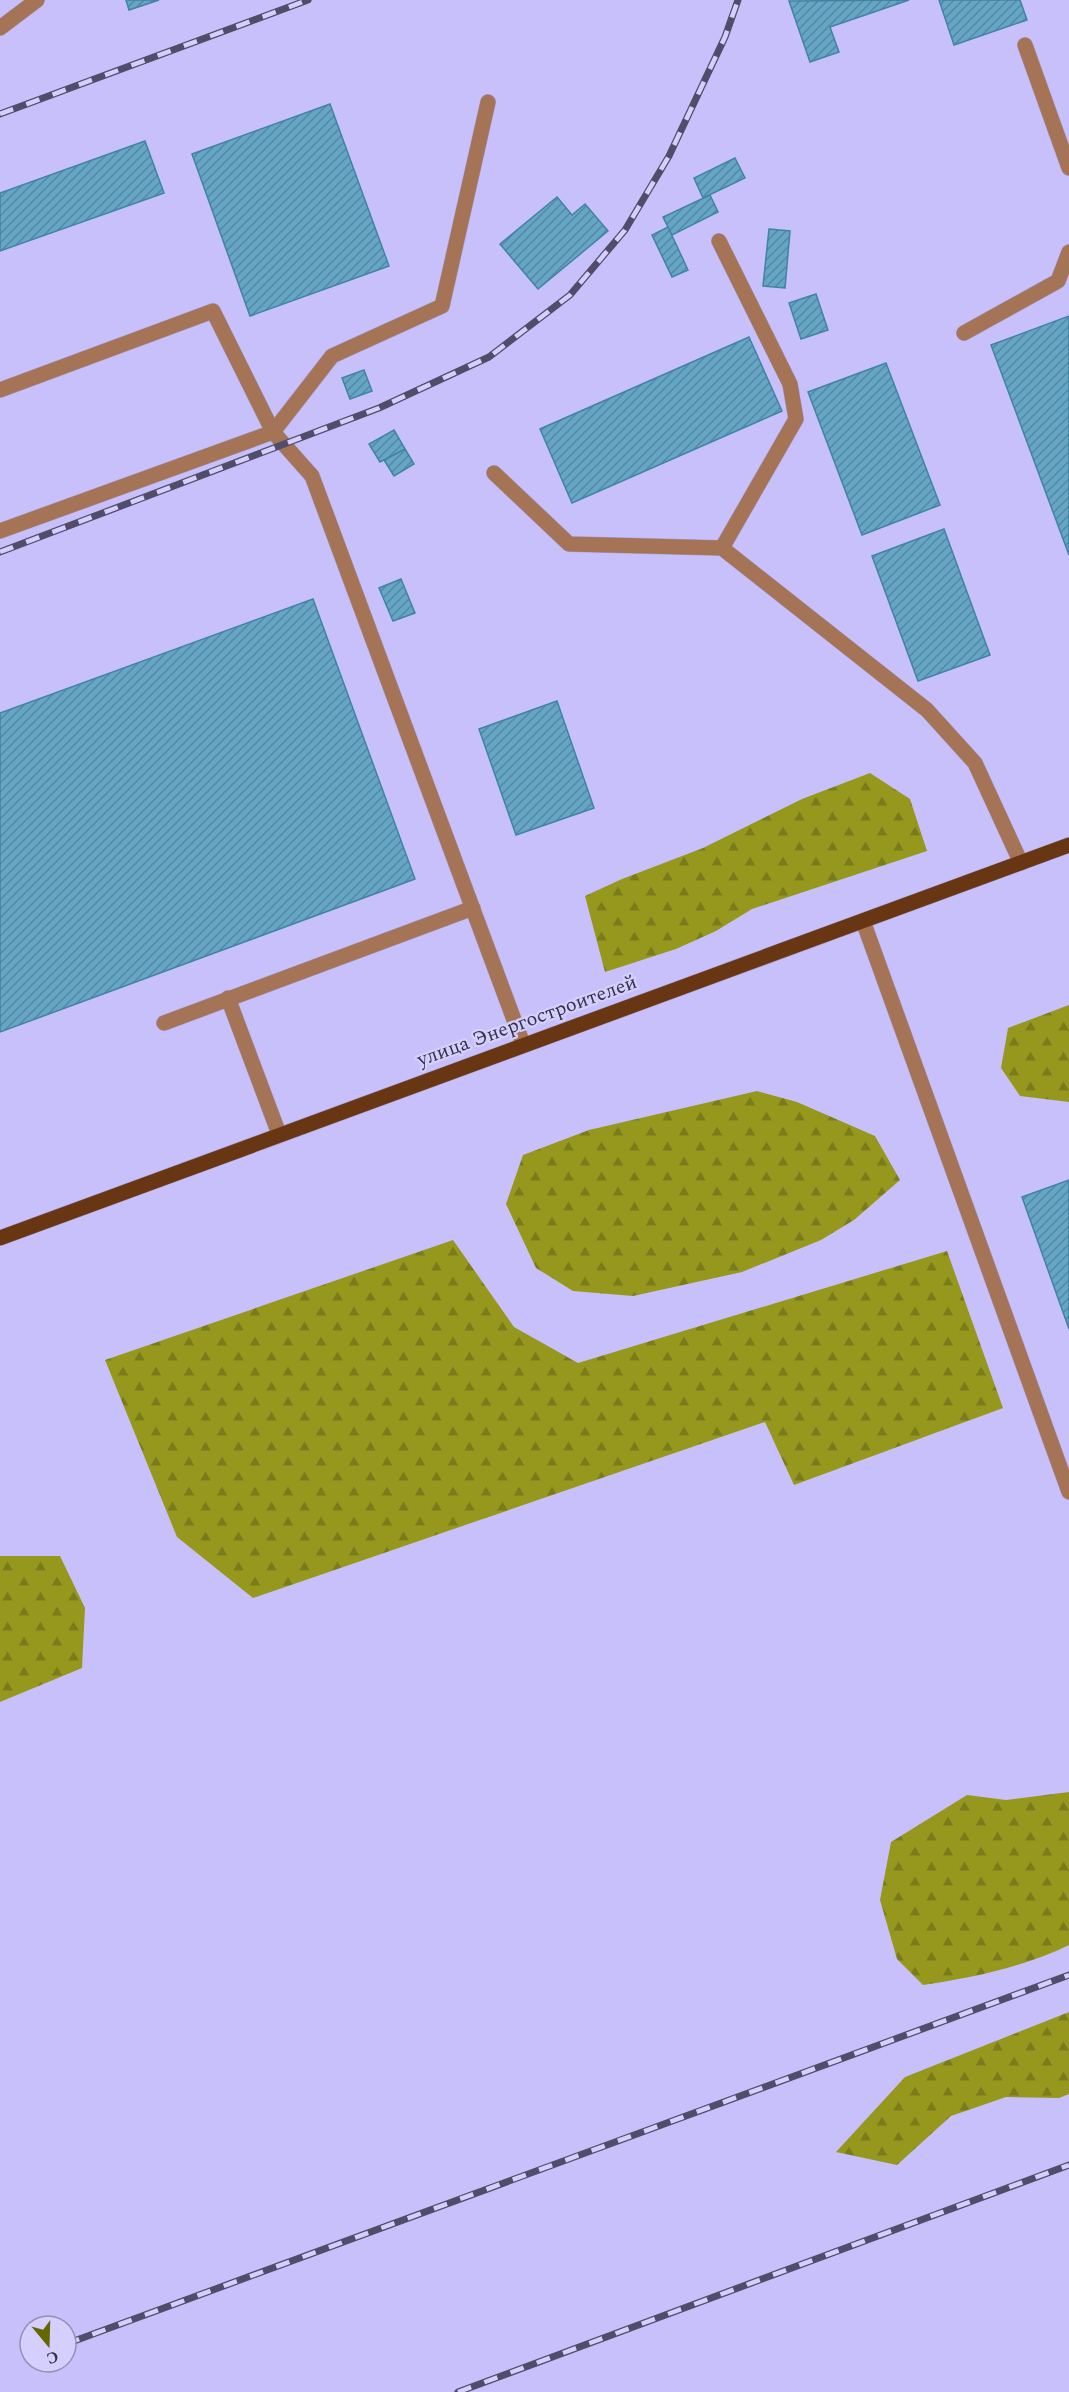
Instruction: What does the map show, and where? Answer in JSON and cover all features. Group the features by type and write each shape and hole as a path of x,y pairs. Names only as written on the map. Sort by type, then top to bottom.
{"main road":[{"name":"улица Энергостроителей","path":"0,1238 1069,845"}],"lane":[{"path":"0,28 37,0"},
{"path":"1024,45 1069,168"},
{"path":"0,531 273,432 332,356 442,306 488,102"},
{"path":"719,241 790,384 796,418 722,548"},
{"path":"964,333 1058,281 1069,252"},
{"path":"0,390 213,311 273,432 312,476 523,1044"},
{"path":"494,473 569,544 722,548 927,710 975,763 1021,863"},
{"path":"164,1023 473,908"},
{"path":"863,921 1069,1492"},
{"path":"228,998 279,1134"}],"green space":[{"path":"870,773 910,799 927,851 752,909 716,931 676,949 605,972 585,896 622,879 703,848 802,799"},
{"path":"1069,1005 1069,1102 1020,1096 1001,1068 1008,1028"},
{"path":"757,1091 797,1102 875,1136 900,1180 854,1220 821,1240 742,1272 633,1296 573,1291 536,1268 506,1204 523,1155 589,1130"},
{"path":"453,1240 514,1327 578,1363 947,1251 1003,1408 794,1485 765,1422 253,1598 177,1537 105,1360"},
{"path":"0,1556 60,1556 85,1608 82,1668 0,1702"},
{"path":"1069,1792 1069,1945 1034,1960 997,1971 923,1985 897,1959 880,1900 891,1842 967,1795 1006,1800"},
{"path":"1069,2012 1069,2094 1059,2098 1006,2097 951,2116 897,2165 836,2152 905,2077"}],"building":[{"path":"126,0 159,0 129,10"},
{"path":"909,0 830,27 839,52 810,62 789,1"},
{"path":"939,0 1020,0 1027,20 954,45"},
{"path":"330,104 389,266 250,316 192,154"},
{"path":"145,141 164,193 0,251 0,193"},
{"path":"735,158 745,178 703,198 694,178"},
{"path":"710,195 718,212 672,235 663,217"},
{"path":"557,197 572,215 585,204 608,231 538,289 500,244"},
{"path":"668,227 688,270 672,277 652,235"},
{"path":"769,229 790,231 785,288 763,286"},
{"path":"816,294 828,330 801,339 789,303"},
{"path":"1069,316 1069,555 991,345"},
{"path":"749,337 782,411 572,503 540,429"},
{"path":"886,363 940,505 862,535 808,392"},
{"path":"364,370 372,391 350,399 342,378"},
{"path":"394,430 405,449 380,462 369,444"},
{"path":"405,449 414,464 394,476 384,460"},
{"path":"944,529 990,655 918,681 872,556"},
{"path":"401,579 415,613 393,621 379,588"},
{"path":"313,599 415,879 0,1032 0,713"},
{"path":"557,701 594,808 516,835 479,729"},
{"path":"1069,1180 1069,1329 1022,1197"}],"railway":[{"path":"0,114 308,0"},
{"path":"0,552 379,408 489,357 570,295 625,230 669,156 725,37 738,0"},
{"path":"78,2340 1069,1975"},
{"path":"458,2392 1069,2165"}]}
